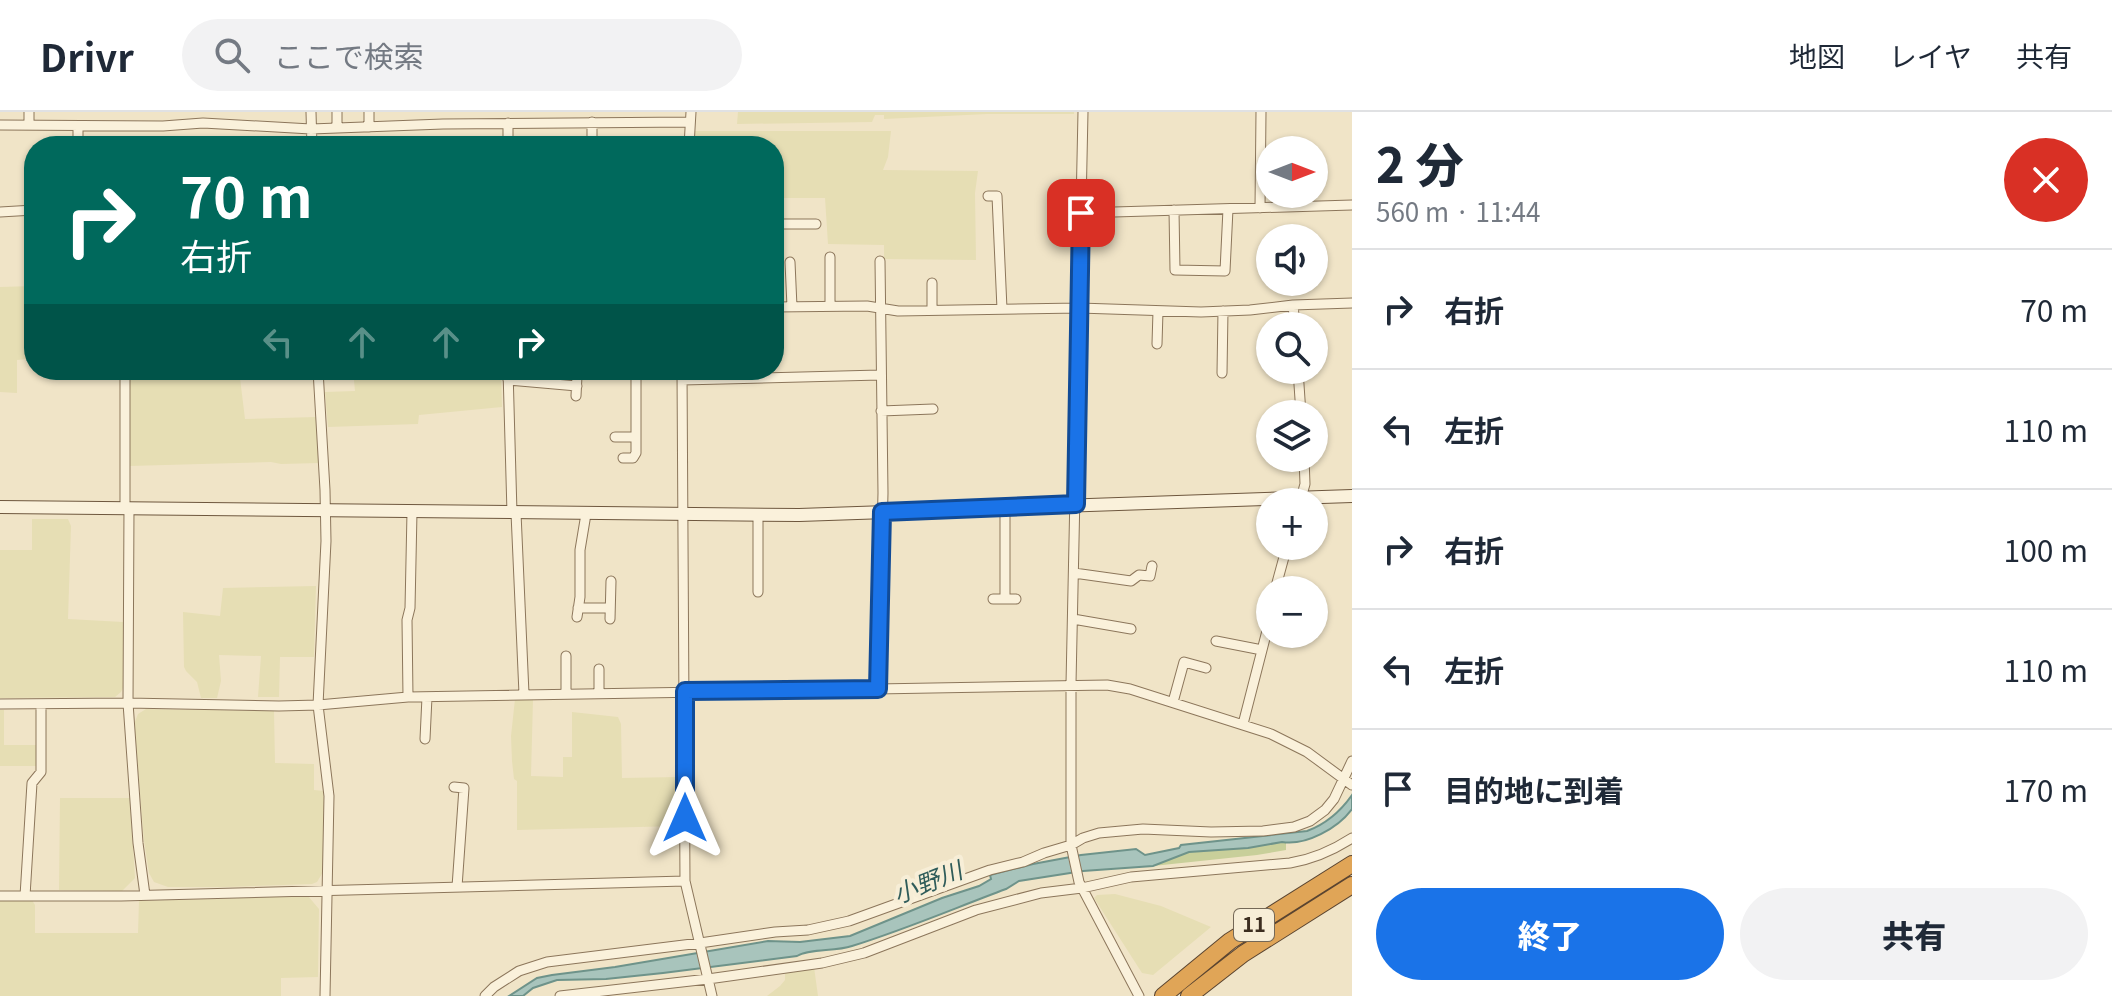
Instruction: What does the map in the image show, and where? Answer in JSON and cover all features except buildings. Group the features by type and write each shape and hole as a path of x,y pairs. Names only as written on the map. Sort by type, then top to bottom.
{"highway":[{"name":"11","path":"1163,996 1230,941 1352,864"},
{"name":"11","path":"1189,996 1243,954 1352,885"}],"street":[{"path":"29,112 29,125"},
{"path":"115,126 116,112"},
{"path":"311,112 311,136"},
{"path":"337,112 337,128"},
{"path":"369,112 369,127"},
{"path":"420,112 420,125"},
{"path":"479,112 479,124"},
{"path":"1083,112 1071,684 1072,849 1080,885 1139,996"},
{"path":"1261,112 1261,136"},
{"path":"0,125 163,126 203,118 311,129 691,117"},
{"path":"592,122 592,136"},
{"path":"508,123 508,136"},
{"path":"78,126 78,136"},
{"path":"988,196 997,196 1002,309"},
{"path":"1328,206 1352,205"},
{"path":"1081,213 1260,208"},
{"path":"1174,210 1175,270 1225,271 1228,209"},
{"path":"0,212 24,211"},
{"path":"784,228 816,224"},
{"path":"830,257 830,306"},
{"path":"878,689 882,512 880,261"},
{"path":"790,262 792,307"},
{"path":"932,283 932,310"},
{"path":"784,307 867,306 898,311 1079,308 1223,311 1352,303"},
{"path":"1293,305 1294,312"},
{"path":"1157,344 1158,311"},
{"path":"1222,373 1223,311"},
{"path":"784,375 880,375"},
{"path":"125,380 128,703 145,895"},
{"path":"318,380 326,541 318,705 329,796 325,996"},
{"path":"508,380 524,694"},
{"path":"539,380 577,386"},
{"path":"623,458 633,458 636,453 636,380"},
{"path":"682,380 685,881 712,996"},
{"path":"881,411 933,409"},
{"path":"615,437 636,437"},
{"path":"1328,497 1352,496"},
{"path":"0,507 758,515 1256,500"},
{"path":"993,599 1011,599 1005,507"},
{"path":"408,697 407,620 410,608 412,512"},
{"path":"586,514 580,550 578,612 610,614 611,581"},
{"path":"758,515 758,592"},
{"path":"1074,573 1131,581 1139,575 1150,576 1152,566"},
{"path":"1073,619 1131,629"},
{"path":"1216,641 1262,650 1243,724"},
{"path":"566,656 566,694"},
{"path":"1173,702 1184,662 1206,668"},
{"path":"599,669 599,693"},
{"path":"0,704 318,705 408,697 524,694 1107,685 1130,689 1243,724 1307,752 1347,781"},
{"path":"425,739 427,697"},
{"path":"25,896 32,783 41,772 41,704"},
{"path":"485,996 519,971 547,962 700,946 762,933 808,930 849,921 990,870 1044,853 1072,849 1083,838 1099,833 1143,829 1263,831 1294,827 1310,821 1325,810 1347,781 1352,761"},
{"path":"454,787 464,788 457,887"},
{"path":"560,996 822,963 885,945 976,910 1021,897 1131,877 1312,859 1331,852 1352,838"},
{"path":"0,896 685,881"}],"shaded area":[{"path":"738,112 1074,114 884,119 884,115 875,115 872,122 737,124"},
{"path":"695,131 891,131 883,170 978,171 975,193 976,260 884,259 884,245 828,244 825,198 784,198 784,136 695,136"},
{"path":"24,286 24,359 17,360 17,393 0,392 0,287"},
{"path":"130,380 240,380 245,419 316,417 319,463 129,466"},
{"path":"354,380 501,380 502,407 419,415 418,424 328,427 325,392 355,391"},
{"path":"32,519 68,519 71,526 68,619 123,622 123,688 115,697 0,698 0,550 32,550"},
{"path":"316,586 314,657 280,657 279,697 258,697 261,656 219,655 221,681 217,698 201,698 197,682 184,667 183,612 220,616 223,588"},
{"path":"515,699 533,699 531,776 563,777 563,757 572,757 572,712 618,717 621,724 622,778 679,777 679,826 517,830 517,781 514,779 511,736"},
{"path":"146,709 274,711 275,763 314,764 314,790 324,791 323,872 317,882 168,887 154,882 149,873 144,841 134,724 138,714"},
{"path":"0,710 4,710 4,745 37,745 36,766 0,766"},
{"path":"60,798 130,798 135,878 122,891 59,890"},
{"path":"1115,894 1161,906 1211,927 1153,975 1142,973 1094,898"},
{"path":"308,896 319,909 318,977 281,978 281,996 0,996 0,900 32,900 35,905 35,933 138,933 139,901"},
{"path":"814,967 818,996 767,996 785,980 785,972"}],"green space":[{"path":"1286,843 1286,850 1153,866 1189,852"}],"water":[{"path":"1352,795 1352,809 1346,816 1321,834 1301,841 1189,852 1153,866 1083,871 1019,881 929,919 845,948 663,973 557,980 533,988 523,996 509,996 537,978 552,975 768,941 800,942 850,936 979,886 991,879 990,875 1033,864 1136,849 1145,855 1181,845 1307,831 1332,817"}],"route":[{"path":"685,818 685,691 878,689 882,512 1076,504 1081,213"}],"water label":[{"name":"小野川","path":"928,883"}]}
